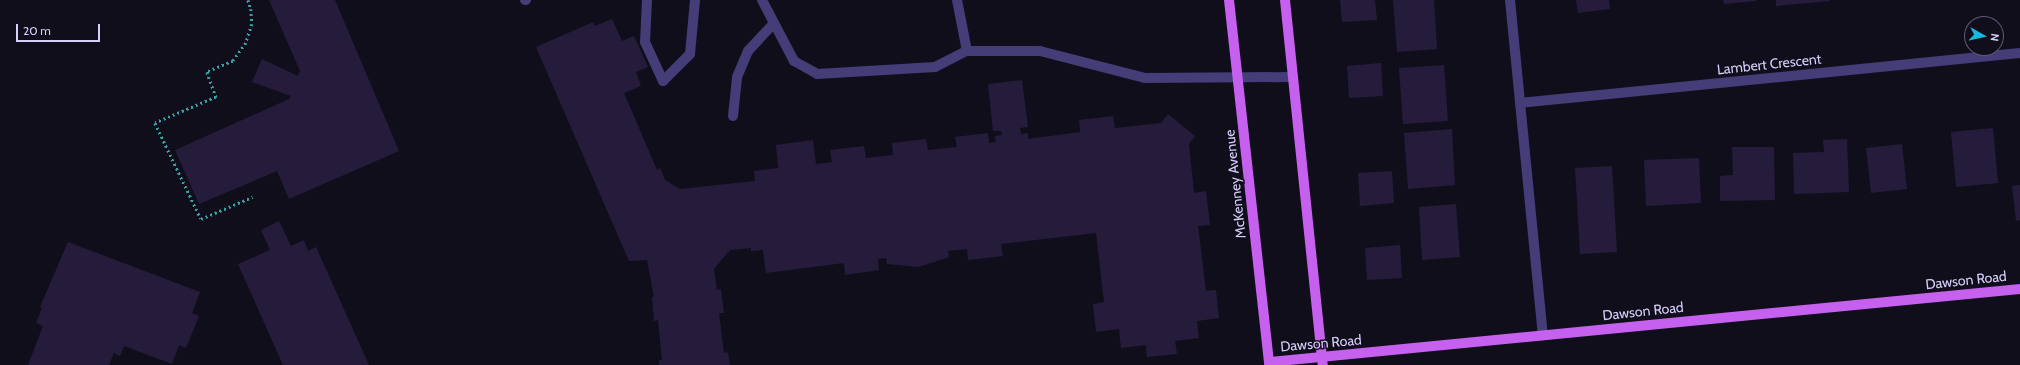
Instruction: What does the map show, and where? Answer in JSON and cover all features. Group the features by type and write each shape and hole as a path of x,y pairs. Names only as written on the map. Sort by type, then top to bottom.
{"main road":[{"name":"McKenney Avenue","path":"1229,0 1269,363"},
{"path":"1285,0 1323,361"},
{"name":"Dawson Road","path":"1269,363 1323,361 1543,335 2020,288"}],"street":[{"path":"647,0 644,42 663,80 690,54 695,0"},
{"path":"762,0 794,62 817,74 935,67 967,51 1040,51 1145,78 1237,79 1293,77"},
{"path":"957,0 967,51"},
{"path":"1510,0 1543,335"},
{"path":"733,116 737,77 748,51 774,22"},
{"name":"Lambert Crescent","path":"1520,102 2020,53"}],"path":[{"path":"248,0 251,9 252,24 246,43 233,61 207,72 216,97 155,123 201,219 252,197"}],"building":[{"path":"269,0 335,0 399,151 289,199 277,171 199,204 175,150 289,99 291,96 252,82 262,59 298,76 300,71"},
{"path":"1340,0 1375,0 1377,20 1342,22"},
{"path":"1393,0 1434,0 1437,49 1397,52"},
{"path":"1576,0 1609,0 1610,9 1578,13"},
{"path":"1723,0 1756,0 1756,1 1724,4"},
{"path":"1776,0 1830,0 1830,1 1776,6"},
{"path":"612,19 622,41 634,36 648,67 636,72 641,86 624,93 657,170 660,168 665,180 680,189 755,181 754,171 778,168 776,145 813,140 816,164 832,162 830,150 864,146 866,158 893,155 892,143 926,139 928,150 957,147 955,137 988,133 989,143 996,142 995,136 1002,135 1001,131 993,131 988,84 1022,80 1028,127 1020,128 1021,134 1028,133 1028,139 1080,132 1079,120 1113,116 1115,128 1161,123 1168,114 1195,136 1189,144 1194,193 1206,191 1210,225 1198,226 1206,291 1216,290 1219,318 1197,321 1199,338 1175,341 1177,354 1147,357 1146,345 1121,348 1119,329 1096,332 1093,304 1104,302 1096,233 1001,244 1003,256 968,260 967,249 948,251 949,257 919,267 887,264 886,258 878,259 879,270 845,275 844,263 766,273 763,250 751,251 751,248 730,250 714,269 717,290 721,289 724,313 719,313 724,353 728,352 730,365 659,365 659,360 662,360 658,320 654,321 652,297 654,297 647,260 629,261 536,47 593,22 595,26"},
{"path":"1381,63 1383,96 1349,98 1347,66"},
{"path":"1444,65 1448,121 1403,124 1399,68"},
{"path":"1993,128 1998,183 1956,187 1951,132"},
{"path":"1452,129 1455,185 1408,189 1404,133"},
{"path":"1847,139 1849,192 1794,194 1793,153 1824,152 1823,140"},
{"path":"1902,144 1907,189 1871,193 1866,148"},
{"path":"1732,147 1774,147 1775,200 1720,201 1720,176 1733,175"},
{"path":"1699,158 1701,203 1646,206 1644,160"},
{"path":"1612,166 1617,252 1580,254 1575,168"},
{"path":"1392,171 1394,203 1360,206 1358,173"},
{"path":"2020,185 2020,220 2016,221 2012,186"},
{"path":"1456,204 1460,257 1422,260 1419,207"},
{"path":"279,221 291,246 304,240 308,251 316,247 369,365 283,365 238,264 270,250 261,230"},
{"path":"68,242 200,292 192,313 199,316 186,348 179,345 172,364 124,346 120,356 114,353 109,365 28,365 43,326 36,323 42,308 40,307"},
{"path":"1400,245 1402,278 1367,280 1365,248"}]}
